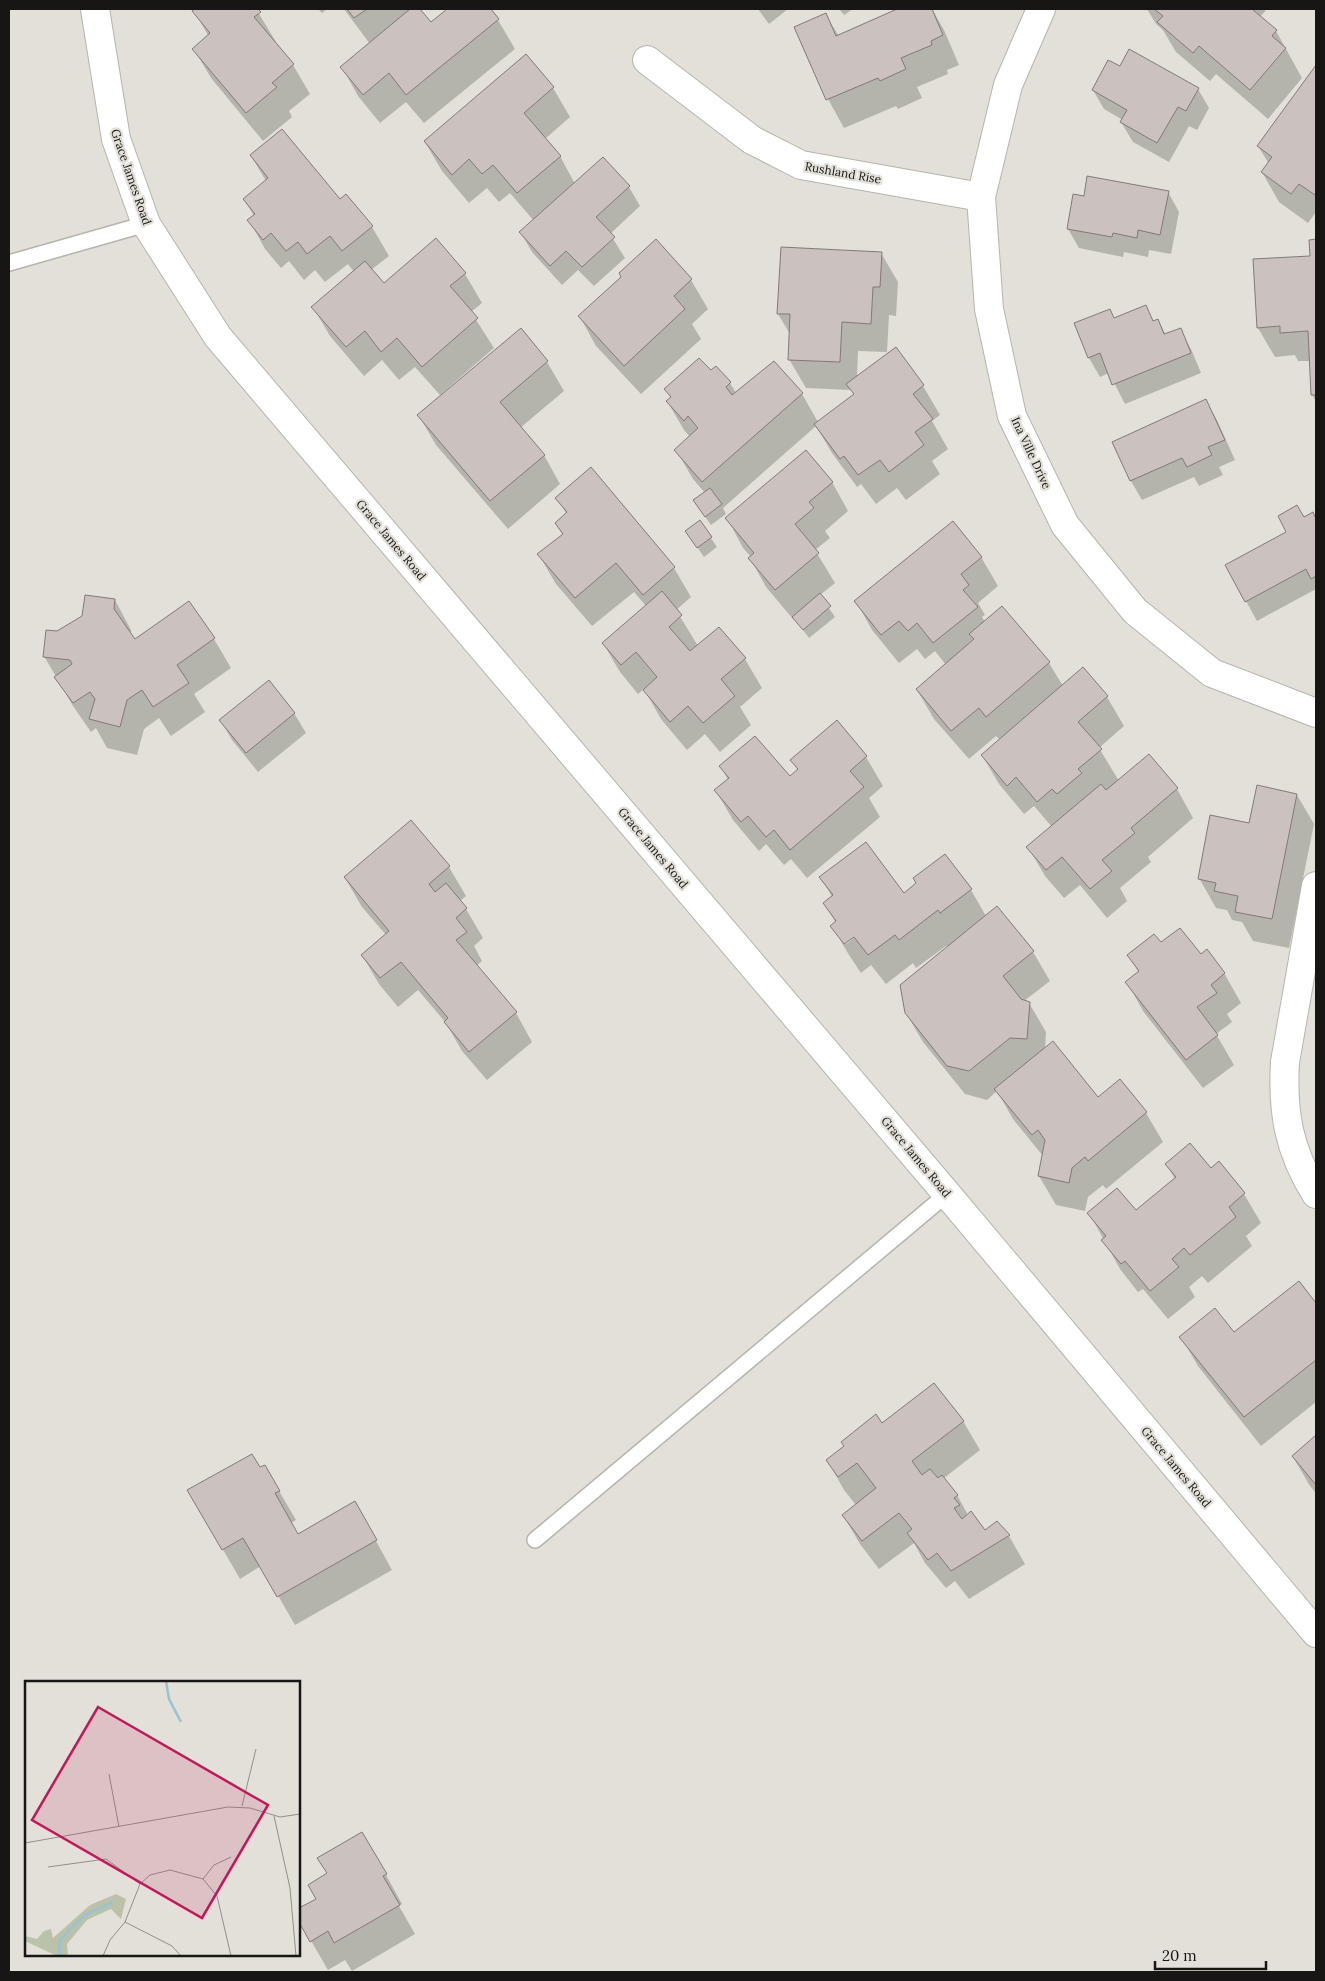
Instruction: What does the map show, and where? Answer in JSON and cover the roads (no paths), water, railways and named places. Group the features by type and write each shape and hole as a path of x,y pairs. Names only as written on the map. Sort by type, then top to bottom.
{"street":[{"name":"Grace James Road","path":"94,9 116,138 146,224 218,336 947,1194 1316,1633"},
{"name":"Ina Ville Drive","path":"1041,9 1008,85 982,197 989,309 1012,416 1065,525 1134,611 1212,673 1316,714"},
{"name":"Rushland Rise","path":"647,60 752,140 801,165 982,197"},
{"path":"1316,886 1285,1062 1283,1091 1286,1119 1293,1148 1305,1176 1316,1194"}],"lane":[{"path":"9,263 146,224"},
{"path":"535,1540 947,1194"}]}
